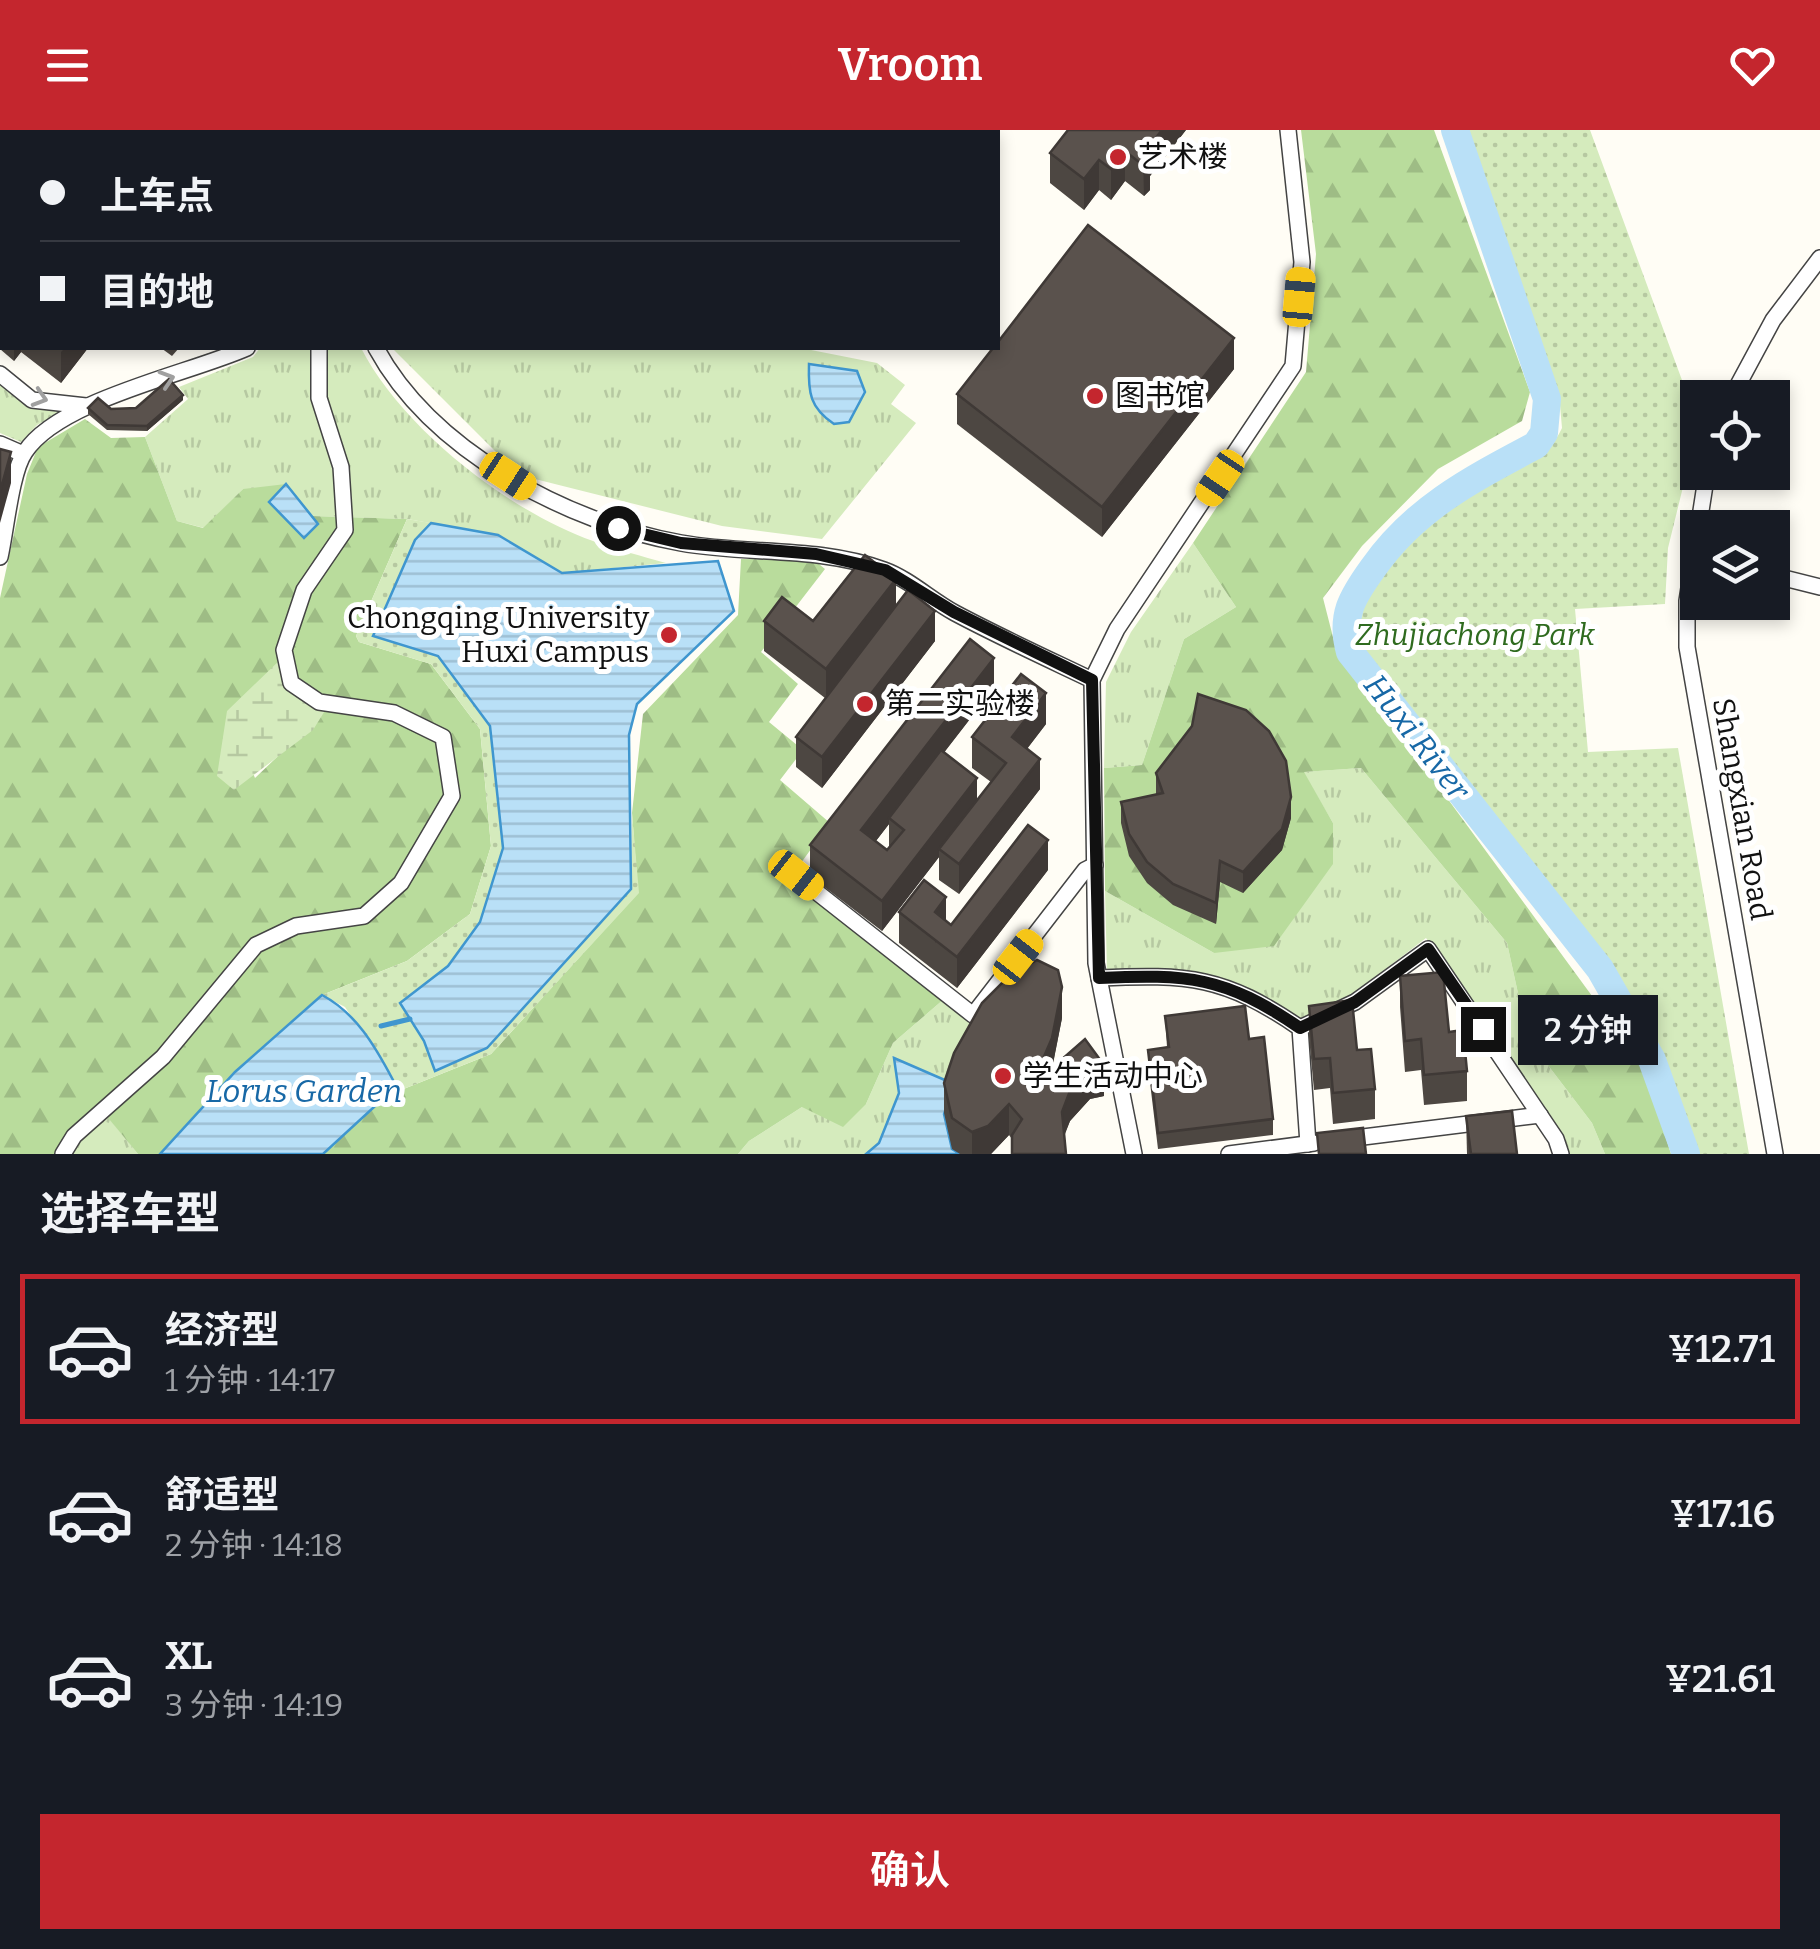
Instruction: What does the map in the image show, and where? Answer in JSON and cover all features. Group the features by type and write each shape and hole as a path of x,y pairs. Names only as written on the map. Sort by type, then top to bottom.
{"street":[{"path":"1134,1154 1099,978 1092,680 1116,629 1294,366 1302,262 1288,130"},
{"path":"1741,380 1773,320 1820,258"},
{"path":"0,557 23,454 40,435 86,406 241,350"},
{"path":"63,1154 74,1136 164,1056 256,945 296,926 364,916 401,883 452,796 444,737 394,713 318,702 291,683 284,650 304,590 344,530 341,467 319,398 319,350"},
{"path":"377,350 411,396 447,430 541,497 576,513 681,543 816,554 885,570 954,612 1092,680"},
{"path":"0,374 32,400 86,406"},
{"path":"0,444 23,454"},
{"path":"1790,579 1820,586"},
{"name":"Shangxian Road","path":"1687,620 1692,678 1775,1154"},
{"path":"796,875 973,1015 1085,870 1095,865"},
{"path":"1300,1028 1355,1002 1428,949 1540,1115 1561,1154"},
{"path":"1099,978 1174,975 1218,982 1266,1004 1300,1028"},
{"path":"1300,1028 1308,1144"},
{"path":"1229,1154 1540,1115"}],"green space":[{"path":"1301,130 1434,130 1530,392 1522,421 1438,469 1362,546 1323,598 1335,645 1644,1067 1671,1154 1605,1154 1592,1123 1528,1039 1507,943 1361,768 1304,772 1333,823 1333,864 1274,946 1214,953 1105,891 1104,768 1142,765 1184,639 1236,607 1193,543 1306,372 1316,254"},
{"name":"Zhujiachong Park","path":"1467,130 1590,130 1682,380 1682,490 1668,548 1665,604 1575,609 1588,752 1678,748 1749,1154 1690,1154 1657,1060 1604,967 1373,669 1359,639 1364,606 1400,554 1455,499 1516,471 1543,453 1562,428 1560,405"},
{"path":"258,350 362,350 403,408 493,488 560,527 666,563 562,573 498,535 407,519 312,516 243,489 204,528 177,521 145,437 188,399 179,387 253,357"},
{"path":"394,350 811,350 877,363 905,385 891,404 916,423 822,539 722,526 519,475"},
{"path":"0,385 26,406 65,410 37,425 21,442 0,433"},
{"path":"85,419 111,438 145,437 177,521 203,528 243,489 286,484 312,516 407,519 356,636 359,642 431,664 480,729 491,846 470,914 407,961 322,995 235,1072 160,1154 138,1154 99,1107 58,1154 0,1154 0,598 27,474 38,447","holes":["227,711 277,757 255,778"]},
{"path":"407,519 431,523 415,540 438,656 490,726 503,848 480,921 448,966 400,1003 424,1041 435,1070 487,1048 631,890 632,813 639,893 491,1054 386,1096 393,1080 345,1007 322,995 407,961 470,914 491,846 480,729 431,664 359,642 356,636"},
{"path":"1193,543 1236,607 1184,639 1142,765 1104,768 1106,682 1131,632"},
{"path":"741,559 814,560 825,569 761,652 798,684 769,722 803,750 780,780 830,823 790,878 944,999 893,1043 866,1104 843,1127 802,1107 749,1141 738,1154 323,1154 386,1096 491,1054 638,893 632,813 643,714 738,615"},
{"path":"282,658 287,684 326,709 313,730 234,790 217,776 227,711"},
{"path":"1361,768 1507,943 1528,1039 1592,1123 1605,1154 1570,1154 1563,1137 1426,938 1352,995 1302,1020 1252,992 1209,977 1164,971 1107,973 1105,891 1214,953 1333,823 1303,772"},
{"path":"944,999 973,1020 948,1081 894,1059 899,1093 879,1144 866,1154 738,1154 749,1141 802,1107 866,1104 893,1043"},
{"path":"99,1106 138,1154 58,1154"}],"water":[{"path":"809,364 857,371 865,392 849,422 834,424 815,406"},
{"path":"286,484 318,524 304,538 269,502"},
{"path":"431,523 498,535 562,573 718,561 734,611 637,704 629,735 631,889 487,1048 435,1071 424,1041 400,1003 448,966 480,922 503,848 490,726 438,656 373,636 415,540"},
{"name":"Lorus Garden","path":"322,995 345,1011 372,1043 393,1080 386,1096 323,1154 160,1154 235,1072"},
{"path":"894,1058 954,1084 944,1114 952,1149 960,1154 866,1154 879,1143 899,1093"}],"building":[{"path":"1068,130 1162,130 1143,154 1150,159 1144,166 1125,151 1111,169 1099,160 1084,179 1050,153"},
{"name":"图书馆","path":"1088,225 1234,338 1102,507 957,394 991,350 1000,350 1000,339"},
{"path":"169,379 183,395 147,426 107,425 88,408 98,398 111,409 136,408"},
{"path":"0,449 11,452 0,492"},
{"path":"865,555 896,579 826,669 764,621 782,597 813,621"},
{"path":"908,590 935,611 822,757 796,737"},
{"path":"970,639 994,658 861,830 887,850 904,830 889,818 941,750 977,778 882,901 810,845"},
{"path":"1021,674 1046,693 1012,737 1040,759 959,864 939,849 1006,763 972,737"},
{"path":"1198,694 1246,710 1269,731 1286,761 1291,797 1282,829 1243,872 1220,861 1216,903 1173,884 1147,862 1129,834 1121,802 1163,793 1156,773 1192,726"},
{"path":"1028,825 1048,840 957,957 899,912 924,880 946,897 935,912 951,925"},
{"name":"学生活动中心","path":"1037,960 1058,970 1062,987 1052,1038 1042,1061 1052,1068 1085,1039 1104,1065 1090,1069 1070,1091 1062,1112 1066,1154 1012,1154 1012,1135 1022,1119 1009,1104 988,1126 972,1132 952,1118 944,1083 954,1053 982,1003 1009,976"},
{"path":"1443,972 1449,1032 1463,1030 1467,1071 1424,1075 1421,1039 1405,1041 1400,976"},
{"path":"1352,1000 1357,1050 1371,1049 1375,1089 1333,1093 1330,1058 1314,1059 1309,1006"},
{"path":"1245,1006 1249,1039 1264,1037 1273,1119 1158,1133 1148,1050 1169,1047 1165,1016"},
{"path":"1512,1111 1517,1154 1471,1154 1466,1116"},
{"path":"1363,1128 1366,1154 1319,1154 1317,1133"}],"waterway":[{"name":"Huxi River","path":"1455,130 1547,399 1544,433 1536,445 1446,497 1407,528 1354,598 1347,617 1347,639 1350,652 1600,969 1652,1060 1686,1154"},
{"path":"381,1026 410,1019"}],"place":[{"name":"艺术楼","path":"1118,157"},
{"name":"图书馆","path":"1095,396"},
{"name":"Chongqing University Huxi Campus","path":"669,635"},
{"name":"第二实验楼","path":"865,704"},
{"name":"学生活动中心","path":"1003,1076"}],"route":[{"path":"618,528 681,543 816,554 885,570 954,612 1092,680 1099,978 1174,975 1218,982 1266,1004 1300,1028 1355,1002 1428,949 1483,1029"}]}
